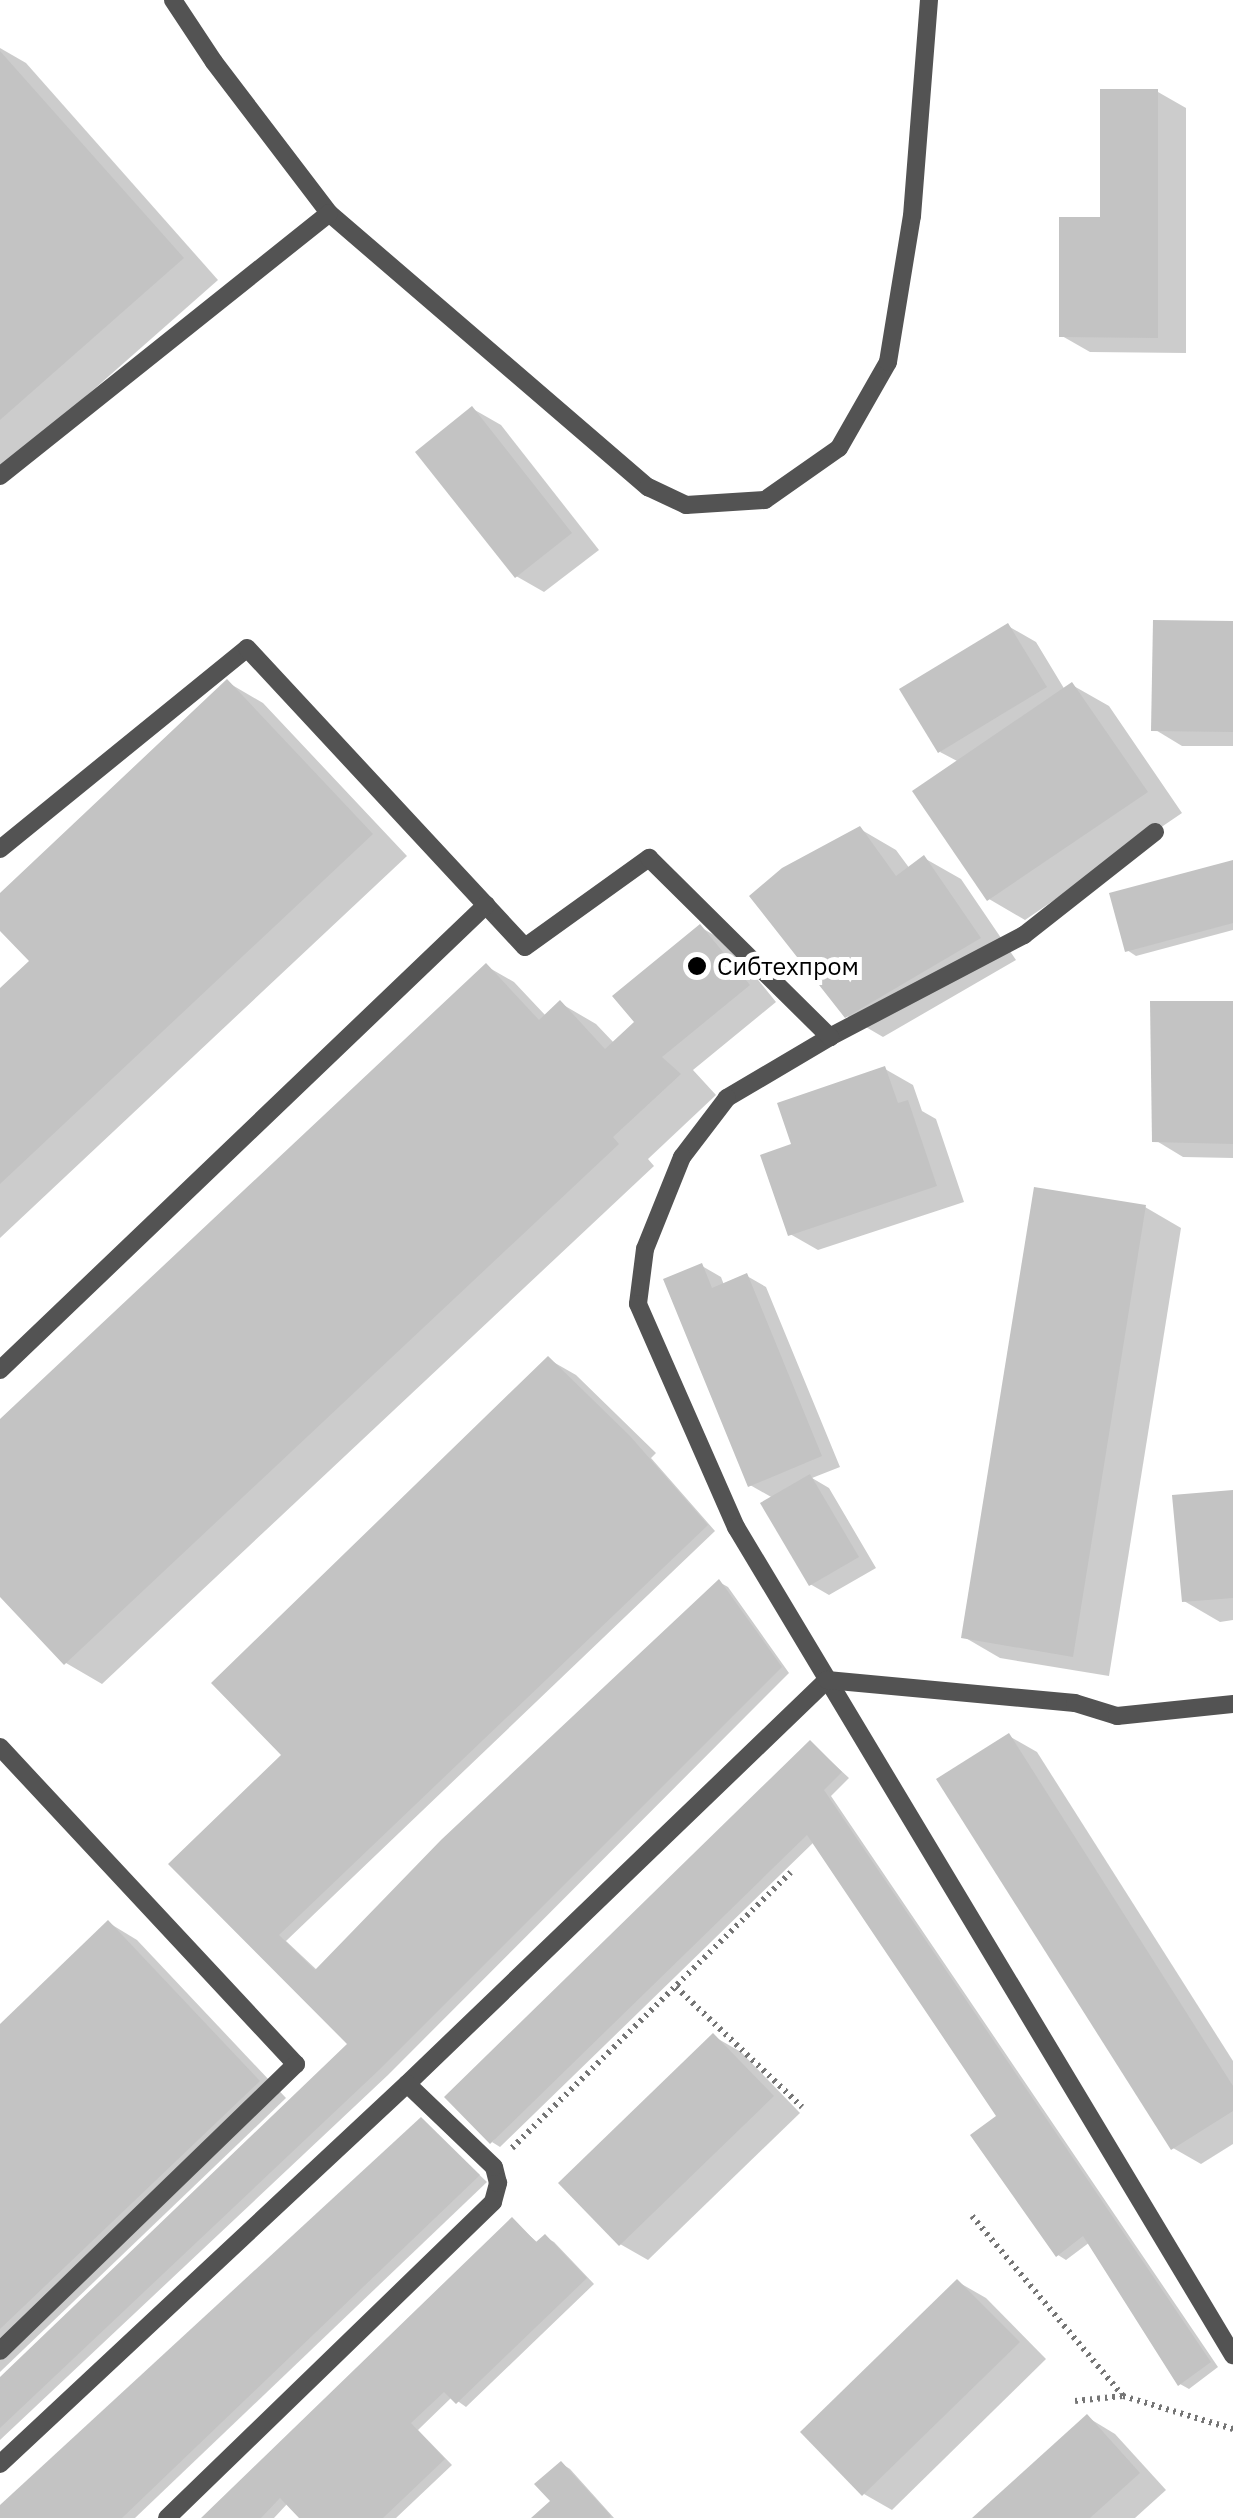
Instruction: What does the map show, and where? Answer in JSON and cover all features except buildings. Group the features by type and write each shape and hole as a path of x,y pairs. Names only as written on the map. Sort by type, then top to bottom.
{"lane":[{"path":"173,0 214,62 329,213 648,486 686,506 766,500 840,448 888,362 912,216 929,0"},
{"path":"0,476 329,213"},
{"path":"0,849 247,648 525,947 649,858 830,1036"},
{"path":"1155,832 1024,934 830,1036 727,1098 682,1157 645,1249 638,1304 736,1527 1233,2355"},
{"path":"0,1370 486,905"},
{"path":"0,2464 407,2084 826,1680 1075,1703 1116,1716 1233,1704"},
{"path":"0,1747 296,2064 0,2351"},
{"path":"167,2518 493,2202 498,2183 494,2167 407,2084"}],"path":[{"path":"494,2167 791,1872"},
{"path":"676,1986 802,2106"},
{"path":"972,2216 1123,2396"},
{"path":"1075,2401 1123,2396 1233,2429"}],"place":[{"name":"Сибтехпром","path":"697,966"}]}
